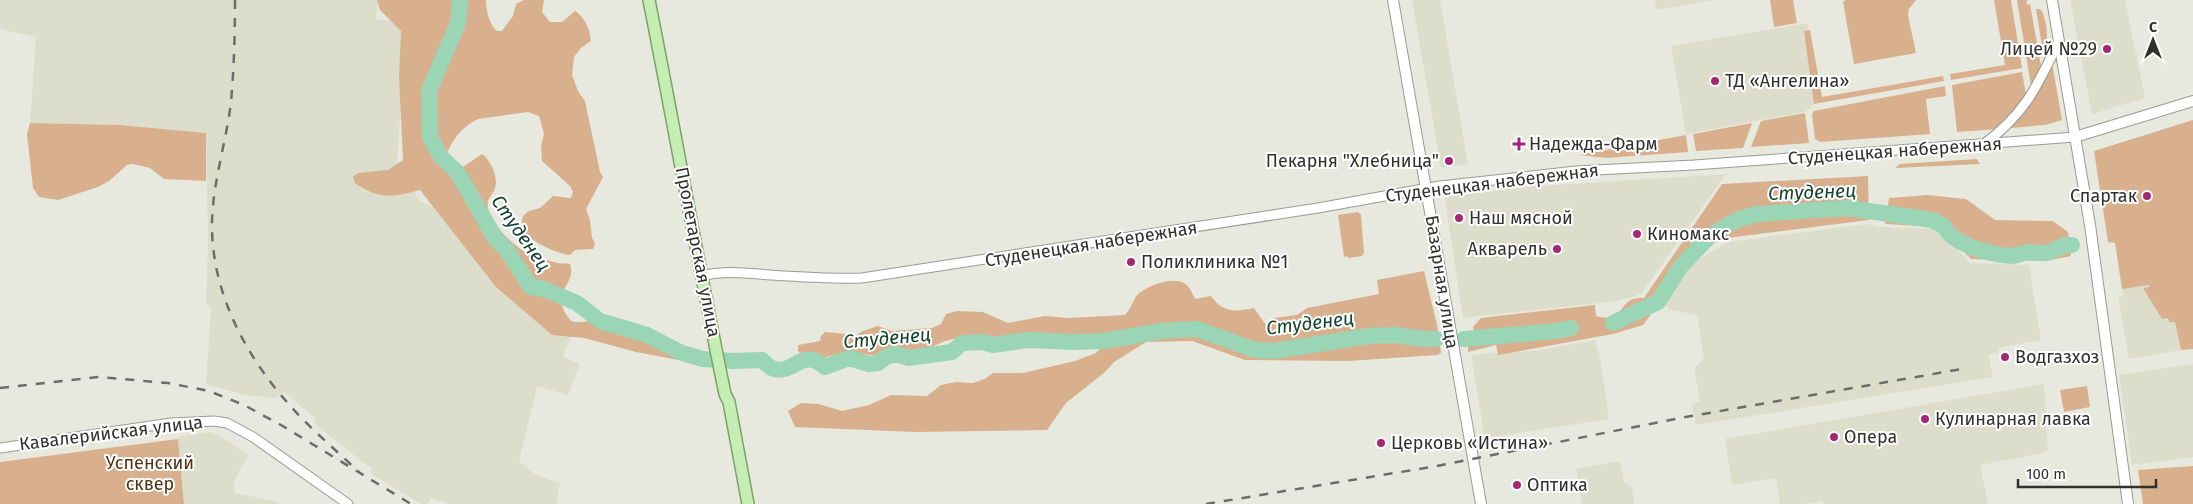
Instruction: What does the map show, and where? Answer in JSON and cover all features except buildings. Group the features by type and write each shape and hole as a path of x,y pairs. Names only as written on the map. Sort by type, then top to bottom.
{"main road":[{"name":"Пролетарская улица","path":"649,0 687,192 701,276 725,394 729,402 748,504"},
{"name":"Базарная улица","path":"1393,0 1481,504"},
{"path":"2052,0 2090,225 2128,504"},
{"name":"Студенецкая набережная","path":"2075,137 2193,101"}],"street":[{"path":"1984,145 2020,112 2034,91 2059,41"},
{"name":"Студенецкая набережная","path":"701,276 716,272 732,272 831,279 868,278 1318,208 1427,188 1576,171 1984,145 2075,137"},
{"name":"Кавалерийская улица","path":"0,448 171,423 214,421 234,426 253,437 348,504"}],"shaded area":[{"path":"0,0 378,0 376,19 406,23 397,166 421,202 445,211 575,325 563,357 580,364 568,395 537,386 519,461 536,475 560,483 556,504 449,504 431,498 427,504 421,504 370,473 372,467 364,463 315,424 316,419 284,392 275,398 244,395 206,384 211,308 206,304 208,240 206,133 120,125 30,123 36,37 0,29"},
{"path":"1412,0 1440,0 1468,164 1441,168"},
{"path":"1655,0 1715,0 1656,10"},
{"name":"Лицей №29","path":"2070,0 2125,0 2145,98 2092,114"},
{"path":"1807,23 1820,98 1805,112 1686,134 1671,46"},
{"path":"1726,174 1641,294 1618,301 1463,318 1445,199 1449,196 1523,187"},
{"path":"1866,224 1879,227 1938,229 1970,263 2029,265 2041,340 1999,348 1999,352 1988,354 1993,377 1696,425 1692,405 1700,401 1694,368 1704,359 1697,315 1671,310 1661,303 1683,268 1729,242"},
{"path":"2149,285 2149,287 2143,288 2169,318 2175,321 2181,350 2129,359 2118,297 2123,296 2122,289"},
{"path":"1595,340 1600,357 1609,419 1485,438 1471,356 1486,353 1533,351"},
{"path":"2193,364 2193,457 2132,465 2119,375"},
{"path":"2044,384 2048,450 2044,453 1980,465 1988,504 1823,504 1822,501 1805,504 1780,504 1776,478 1732,485 1725,439"},
{"path":"210,432 219,435 248,455 234,482 235,493 282,504 184,504 178,437"},
{"path":"1620,461 1624,482 1632,488 1634,504 1582,504 1576,469"}],"green space":[{"path":"377,0 486,0 488,17 497,31 502,31 513,16 516,4 524,0 544,0 542,12 550,22 562,22 575,11 582,17 588,28 591,41 581,48 574,57 572,75 578,91 585,101 600,172 603,177 586,209 590,220 592,238 595,243 593,249 575,250 570,255 558,252 535,241 524,232 522,222 524,215 529,211 540,208 553,196 571,198 573,192 570,186 542,161 541,146 544,134 539,116 528,112 478,119 456,137 443,163 446,168 457,171 482,154 485,156 493,169 496,179 494,190 488,201 488,208 490,215 501,231 514,244 526,252 551,261 570,264 570,278 564,290 561,303 571,321 582,322 602,318 612,319 678,354 679,360 636,352 584,338 552,335 496,287 420,190 386,196 371,192 355,183 353,177 358,173 388,170 403,160 399,77 401,31 380,10"},
{"path":"1770,0 1793,0 1797,23 1774,27"},
{"path":"1846,0 1916,0 1909,9 1908,15 1916,53 1854,64 1843,2"},
{"path":"1994,0 2011,0 2022,68 1951,80 1950,74 2005,65"},
{"path":"2017,0 2027,0 2027,5 2030,4 2041,66 2031,86"},
{"path":"2036,9 2040,9 2045,19 2047,47 2044,59"},
{"path":"1810,30 1822,97 1943,76 1944,81 1814,104 1804,31"},
{"path":"2052,63 2062,120 2045,125 2010,128 2034,98"},
{"path":"2022,72 2026,95 1998,129 1957,132 1952,85"},
{"path":"1945,86 1946,96 1926,99 1930,134 1820,142 1815,139 1812,115 1814,111"},
{"path":"1805,113 1809,143 1751,147 1761,121"},
{"name":"Спартак","path":"2193,120 2193,349 2181,350 2175,322 2169,322 2168,318 2162,319 2143,288 2149,287 2149,285 2122,289 2115,243 2108,242 2094,151"},
{"path":"30,123 120,125 206,133 206,181 164,179 150,168 133,164 127,165 109,181 98,187 58,200 39,197 33,188 27,134"},
{"path":"1752,123 1743,148 1696,151 1693,134"},
{"path":"1686,135 1688,152 1606,158 1579,155"},
{"path":"1977,159 1980,164 1895,168 1900,164"},
{"path":"1868,176 1869,220 1720,239 1682,268 1643,325 1613,334 1498,355 1496,345 1468,352 1468,346 1477,343 1473,327 1481,318 1595,305 1596,316 1610,318 1618,314 1631,300 1644,298 1722,184"},
{"path":"1927,195 1966,199 1995,220 2053,221 2068,232 2071,256 2045,261 1971,259 1939,227 1885,224 1889,198"},
{"path":"1358,212 1361,215 1364,253 1362,256 1344,257 1338,215"},
{"path":"1424,271 1437,325 1441,353 1437,355 1348,361 1245,360 1192,341 1146,342 1114,362 1105,372 1066,403 1047,430 914,432 795,427 788,411 801,403 819,404 842,411 869,405 891,395 927,396 941,385 956,382 973,383 985,379 993,373 1023,373 1075,361 1096,353 1105,344 1101,338 1094,335 1004,339 965,336 945,341 929,348 879,356 847,352 822,358 802,356 798,351 798,345 820,341 821,336 825,332 856,335 878,326 892,331 932,328 941,324 946,314 957,311 983,312 1008,323 1045,316 1068,318 1125,315 1137,295 1153,285 1166,281 1184,283 1191,290 1195,299 1211,296 1220,306 1230,310 1254,308 1266,325 1274,318 1297,315 1307,308 1379,294 1377,280"},
{"path":"2087,386 2090,407 2064,412 2060,390"},
{"name":"Успенский сквер","path":"178,439 184,504 0,504 0,462"},
{"path":"2193,466 2193,504 2143,504 2138,470"}],"waterway":[{"name":"Студенец","path":"460,0 458,23 429,91 430,137 441,157 458,173 495,238 506,249 531,287 544,289 577,303 600,321 647,335 682,353 703,359 762,360 772,368 782,370 804,360 817,362 825,367 849,358 869,364 878,363 886,357 896,354 908,358 952,352 962,343 983,342 993,345 1028,340 1104,341 1162,331 1197,329 1255,350 1273,351 1369,336 1397,335 1436,339"},
{"name":"Студенец","path":"1613,323 1658,302 1681,266 1709,237 1736,220 1757,214 1847,208 1932,220 1944,226 1948,233 1964,244 1984,251 2014,256 2027,252 2047,253 2072,245"},
{"name":"Студенец","path":"1464,339 1571,328"}],"railway":[{"path":"235,0 231,102 214,195 212,226 213,250 224,297 244,342 271,382 303,420 360,473"},
{"path":"1206,504 1437,466 1680,418 1962,369"},
{"path":"0,388 98,377 168,383 209,391 244,405 281,425 411,504"}],"place":[{"name":"Лицей №29","path":"2107,49"},
{"name":"ТД «Ангелина»","path":"1715,81"},
{"name":"Надежда-Фарм","path":"1519,144"},
{"name":"Пекарня \"Хлебница\"","path":"1449,161"},
{"name":"Спартак","path":"2147,196"},
{"name":"Наш мясной","path":"1459,218"},
{"name":"Киномакс","path":"1637,234"},
{"name":"Акварель","path":"1557,249"},
{"name":"Поликлиника №1","path":"1131,262"},
{"name":"Водгазхоз","path":"2005,357"},
{"name":"Кулинарная лавка","path":"1925,419"},
{"name":"Опера","path":"1834,437"},
{"name":"Церковь «Истина»","path":"1381,443"},
{"name":"Оптика","path":"1517,485"}]}
